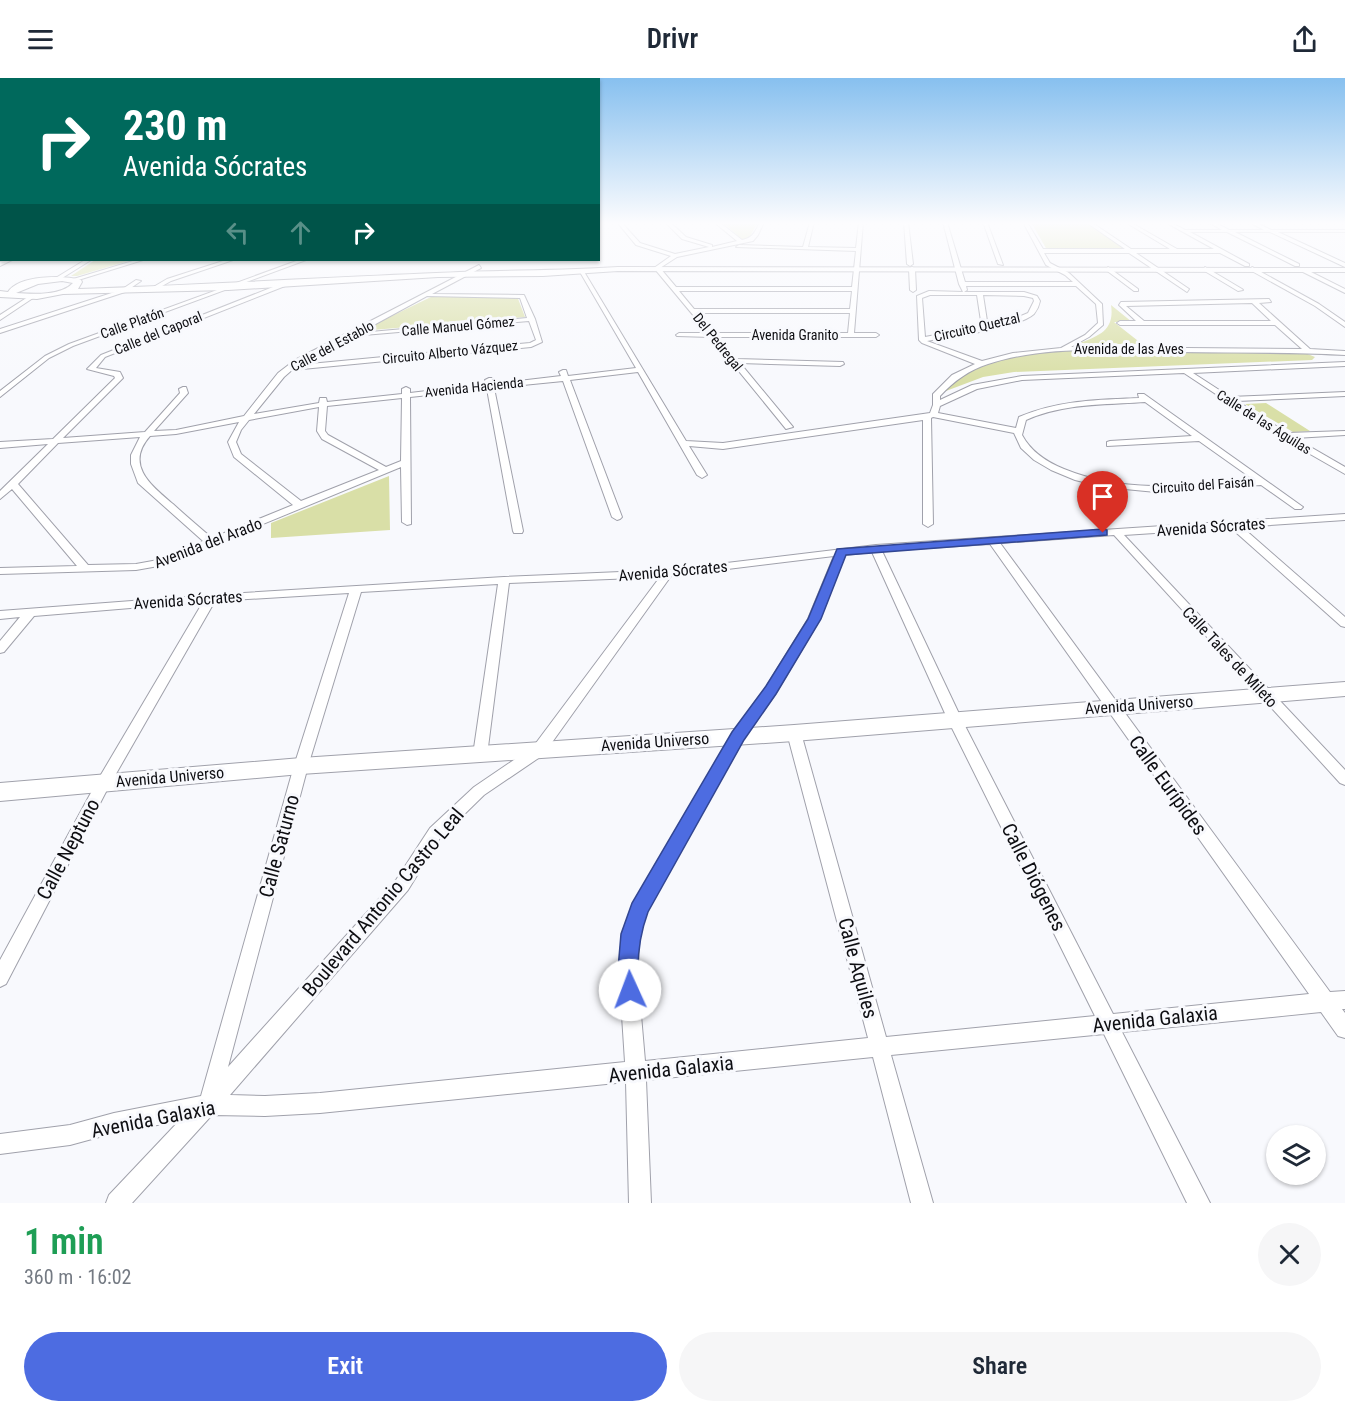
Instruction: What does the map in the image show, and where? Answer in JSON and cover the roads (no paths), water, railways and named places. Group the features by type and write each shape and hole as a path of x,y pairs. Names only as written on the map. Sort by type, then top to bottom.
{"main road":[{"path":"0,285 57,279 138,281 296,274"},
{"path":"0,294 31,297 64,292 283,285 460,274"},
{"path":"64,292 74,288 76,281"},
{"path":"11,295 13,290 30,283"},
{"name":"Avenida Universo","path":"0,792 301,766 794,733 1345,689"}],"street":[{"path":"57,279 64,274"},
{"path":"76,281 96,274"},
{"path":"153,289 186,274"},
{"name":"Calle Platón","path":"0,395 47,357 62,350 263,274"},
{"name":"Calle del Establo","path":"302,506 237,455 232,442 237,430 288,368 467,274"},
{"path":"584,274 702,475"},
{"name":"Del Pedregal","path":"665,274 674,289 789,427"},
{"path":"851,335 856,274"},
{"path":"911,274 912,290"},
{"path":"959,274 964,292"},
{"path":"1064,349 1087,336 1101,324 1099,304 1065,274"},
{"path":"1115,274 1136,290"},
{"path":"1166,274 1187,290"},
{"path":"1214,274 1240,290"},
{"path":"1262,274 1321,307 1345,325"},
{"path":"1314,274 1345,291"},
{"path":"0,331 123,291 138,281"},
{"path":"962,284 1079,285"},
{"name":"Calle del Caporal","path":"0,496 119,378 117,375 91,369 103,356 283,285"},
{"path":"674,289 855,289"},
{"path":"980,294 984,321"},
{"name":"Circuito Quetzal","path":"1028,294 1037,301 1030,314 1011,323 922,340 920,295 1028,294"},
{"name":"Circuito Alberto Vázquez","path":"288,368 536,344 540,341 524,298 519,295 428,296"},
{"path":"0,318 31,297"},
{"path":"1254,302 1308,351 1330,365"},
{"path":"1142,323 1121,304 1269,302"},
{"path":"692,311 853,311"},
{"name":"Calle Manuel Gómez","path":"348,336 532,319"},
{"path":"1120,323 1276,323"},
{"name":"Avenida Granito","path":"679,335 876,335"},
{"name":"Circuito Quetzal","path":"922,340 982,364"},
{"name":"Avenida de las Aves","path":"928,524 933,412 936,396 950,378 982,364 1020,354 1064,349 1345,353"},
{"path":"734,361 840,364"},
{"name":"Avenida de las Aves","path":"933,412 975,387 1000,380 1073,374 1345,364"},
{"name":"Avenida Hacienda","path":"0,445 144,436 245,420 324,403 407,391 638,367"},
{"name":"Calle de las Águilas","path":"1184,370 1285,436 1345,471"},
{"path":"564,374 617,517"},
{"path":"490,382 519,531"},
{"path":"183,389 184,393 144,436 135,455 137,473 143,483 211,543"},
{"path":"407,391 405,462 407,522"},
{"name":"Circuito del Faisán","path":"1138,393 1298,507"},
{"path":"1227,399 1345,394"},
{"path":"683,443 723,446 933,412 1019,428 1022,419 1051,408 1148,400"},
{"path":"324,403 321,431 325,437 386,470"},
{"name":"Circuito del Faisán","path":"1019,428 1018,435 1026,449 1045,464 1075,477 1097,483 1151,489 1263,482"},
{"path":"1285,436 1345,433"},
{"path":"1110,444 1201,438"},
{"name":"Avenida del Arado","path":"0,571 149,566 211,543 405,462"},
{"path":"12,484 85,568"},
{"name":"Avenida Sócrates","path":"0,615 211,598 504,580 668,573 876,548 1089,532 1117,533 1345,517"},
{"path":"1234,525 1345,623"},
{"name":"Calle Tales de Mileto","path":"1117,533 1345,780"},
{"name":"Calle Eurípides","path":"993,540 1345,1029"},
{"name":"Calle Diógenes","path":"876,548 955,720 1199,1203"},
{"path":"640,1203 636,1073 628,969 630,934 639,909 738,736 771,690 814,619 842,552"},
{"name":"Boulevard Antonio Castro Leal","path":"117,1203 208,1105 402,885 435,833 479,791 537,751 668,573"},
{"path":"480,755 504,580"},
{"name":"Calle Saturno","path":"208,1105 301,766 356,589"},
{"name":"Calle Neptuno","path":"0,978 104,782 211,598"},
{"path":"0,650 30,613"},
{"name":"Calle Aquiles","path":"794,733 922,1203"},
{"name":"Avenida Galaxia","path":"0,1144 70,1135 114,1123 208,1105 265,1106 320,1103 1345,1000"}]}
